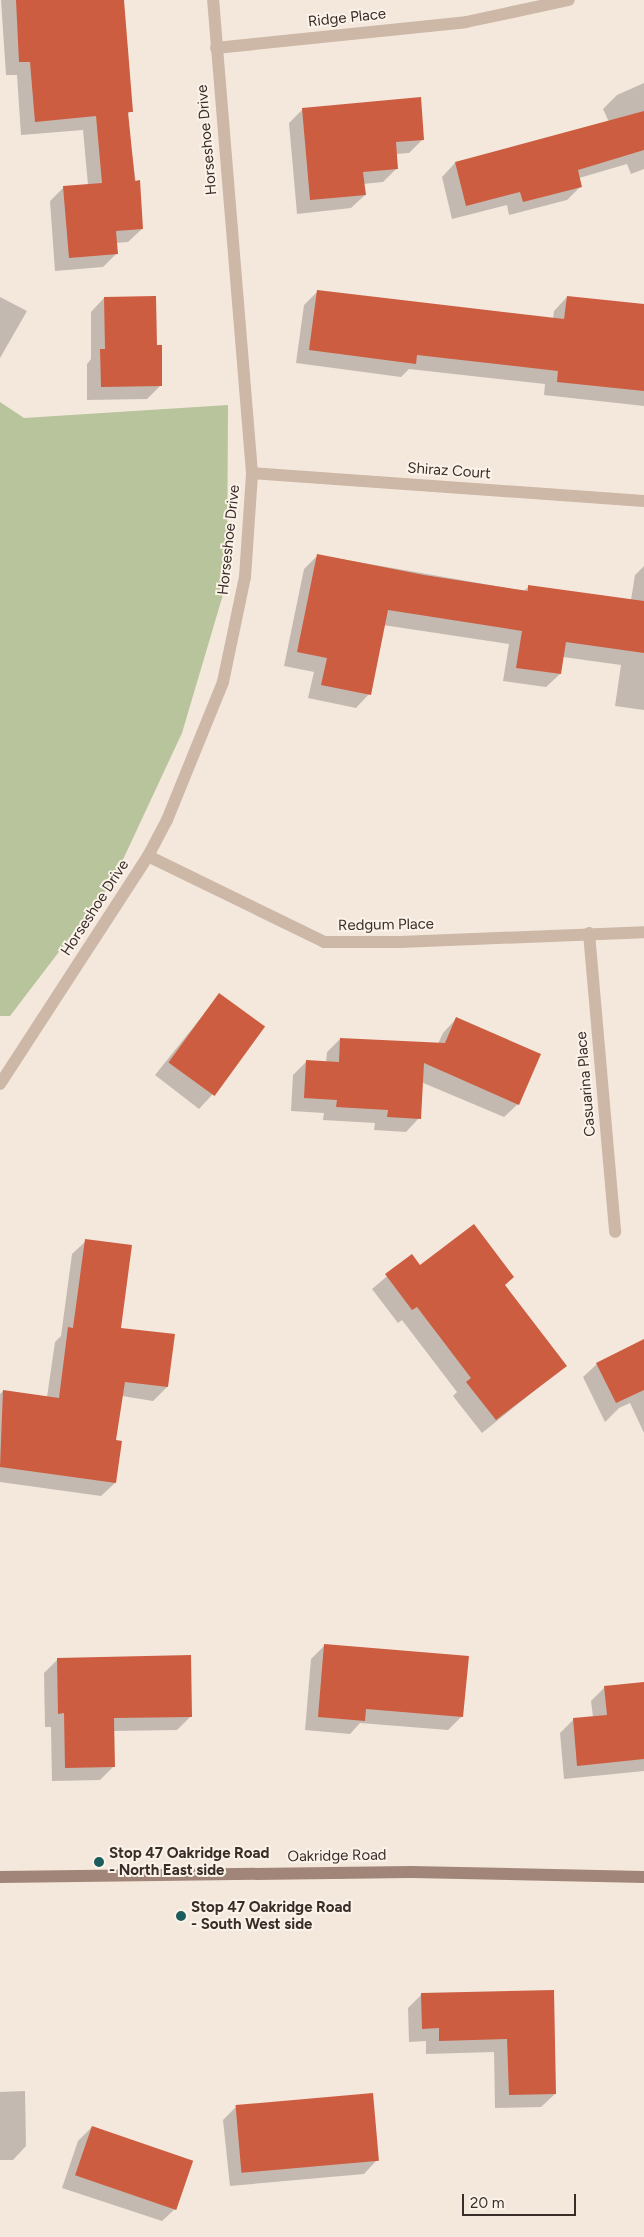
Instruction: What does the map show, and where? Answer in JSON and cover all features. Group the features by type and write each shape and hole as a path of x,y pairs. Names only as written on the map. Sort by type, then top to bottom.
{"street":[{"name":"Horseshoe Drive","path":"0,1084 4,1070 148,856 168,820 223,682 245,577 252,473 212,0"},
{"name":"Ridge Place","path":"216,48 466,22 569,0"},
{"name":"Shiraz Court","path":"252,473 644,501"},
{"name":"Redgum Place","path":"148,856 324,942 400,942 644,932"},
{"name":"Casuarina Place","path":"589,933 615,1232"},
{"name":"Oakridge Road","path":"0,1877 411,1872 644,1878"}],"green space":[{"path":"0,402 24,418 228,405 227,581 182,733 113,881 10,1016 0,1016"}],"building":[{"path":"16,0 124,0 133,112 128,112 135,181 140,180 143,229 116,231 118,254 69,258 63,186 102,183 96,116 35,122 30,62 19,62"},
{"path":"421,97 424,140 396,142 398,169 363,172 366,195 310,200 302,108"},
{"path":"644,111 644,150 578,170 582,187 523,202 520,192 466,206 455,162"},
{"path":"317,290 564,319 567,296 644,304 644,391 557,382 558,371 417,355 416,364 309,350"},
{"path":"156,296 157,345 162,345 162,386 101,387 100,349 105,349 104,297"},
{"path":"317,554 424,575 528,591 528,585 644,601 644,653 566,642 561,674 516,668 522,631 388,610 371,695 321,685 327,658 297,652"},
{"path":"219,993 265,1027 215,1096 168,1063"},
{"path":"456,1017 541,1054 519,1105 424,1063 421,1119 387,1117 388,1110 336,1107 337,1100 304,1098 306,1060 339,1062 340,1038 445,1043"},
{"path":"474,1224 514,1277 505,1285 567,1366 496,1420 466,1382 471,1378 417,1307 412,1310 385,1274 412,1254 420,1265"},
{"path":"85,1239 132,1245 121,1328 175,1334 168,1387 125,1382 116,1440 122,1441 116,1483 0,1467 3,1390 59,1398 68,1327 73,1328"},
{"path":"644,1339 644,1390 616,1403 596,1363"},
{"path":"324,1644 469,1656 463,1717 366,1709 365,1721 318,1717"},
{"path":"191,1655 192,1717 114,1718 115,1767 65,1768 64,1713 58,1714 57,1658"},
{"path":"644,1682 644,1759 577,1766 573,1718 607,1715 604,1686"},
{"path":"554,1990 556,2094 509,2095 507,2039 439,2041 439,2028 422,2029 421,1993"},
{"path":"373,2093 379,2161 241,2173 236,2105"},
{"path":"92,2126 193,2161 176,2210 75,2175"}],"place":[{"name":"Stop 47 Oakridge Road - North East side","path":"99,1862"},
{"name":"Stop 47 Oakridge Road - South West side","path":"181,1916"}]}
